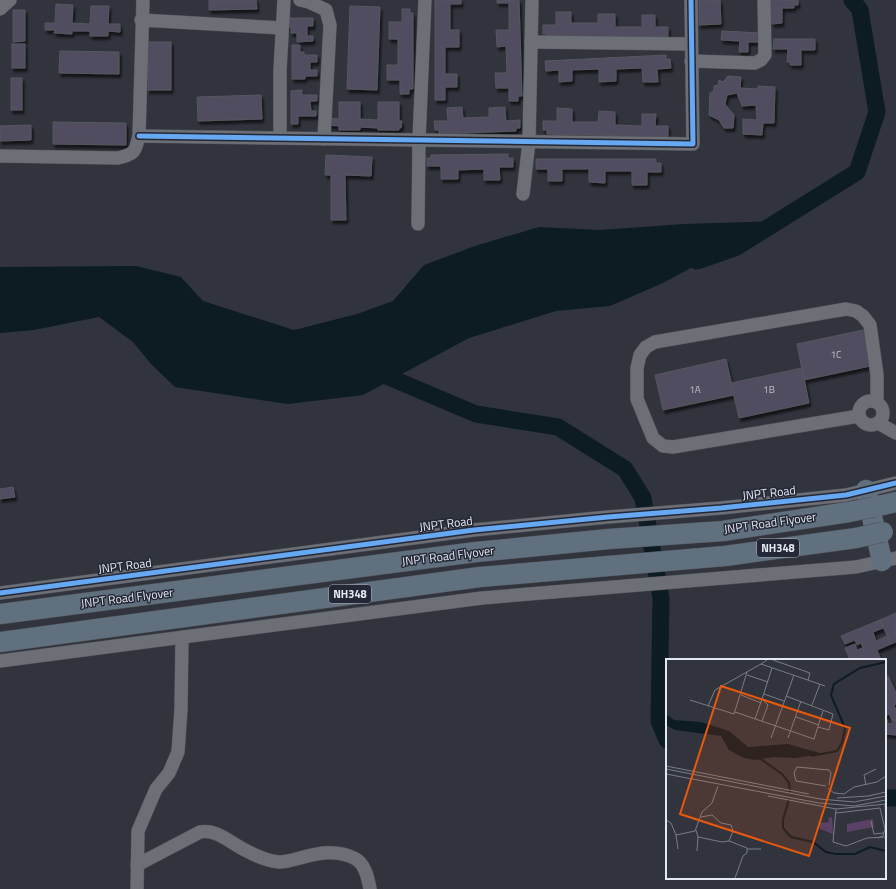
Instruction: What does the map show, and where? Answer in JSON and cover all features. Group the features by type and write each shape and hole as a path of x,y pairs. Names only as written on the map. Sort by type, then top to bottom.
{"highway":[{"name":"JNPT Road Flyover","path":"0,614 476,552 723,531 849,512 870,498 896,502"},
{"path":"870,498 889,559"},
{"name":"JNPT Road Flyover","path":"0,642 480,577 701,558 856,538 890,531"}],"street":[{"path":"0,9 10,0"},
{"path":"0,156 118,158 128,156 136,150 139,136 143,0"},
{"path":"280,138 280,70 284,0"},
{"path":"300,0 309,2 326,10 330,25 324,139"},
{"path":"418,224 419,140 425,0"},
{"path":"523,194 529,142 532,0"},
{"path":"139,136 693,144 691,0"},
{"path":"692,62 755,62 761,60 765,55 764,0"},
{"path":"142,20 282,28"},
{"path":"531,42 691,44"},
{"path":"859,416 673,447 663,446 653,438 637,400 637,368 640,355 646,347 654,342 846,309 856,311 864,316 870,325 877,375 877,402 880,405 883,416 878,423 871,426 867,425 860,420 860,408 865,402 877,402"},
{"path":"878,423 896,433"},
{"name":"JNPT Road","path":"0,593 474,530 721,508 846,495 870,498 896,483"},
{"path":"0,661 482,598 856,567 889,559"},
{"path":"136,889 138,831 156,789 169,772 178,752 181,709 182,637"},
{"path":"137,865 200,832 206,831 216,833 247,851 266,859 279,862 290,861 320,853 332,852 348,855 356,859 364,867 370,889"}],"shaded area":[{"path":"778,221 663,283 610,306 556,311 469,338 363,395 288,404 175,387 151,364 133,342 99,317 34,330 0,333 0,267 136,266 181,277 203,301 294,330 357,314 393,301 424,265 475,246 539,227 599,230 685,224"}],"building":[{"path":"209,0 256,0 257,9 209,10"},
{"path":"435,0 461,0 461,4 450,4 450,30 459,30 459,47 445,47 445,74 457,74 457,87 445,87 445,100 435,100"},
{"path":"497,0 519,0 522,96 518,96 518,101 509,101 509,88 496,88 495,73 507,73 506,46 497,47 496,30 509,30 509,3 497,3"},
{"path":"699,0 720,0 721,24 699,25"},
{"path":"770,0 798,0 798,5 794,5 794,8 782,8 782,23 772,24 772,21 770,21"},
{"path":"56,4 73,5 72,23 90,24 91,6 109,6 108,24 120,24 120,32 108,31 108,36 90,36 90,31 72,31 72,34 54,33 55,30 45,30 45,23 55,23"},
{"path":"350,6 380,7 377,90 347,89"},
{"path":"402,9 410,9 410,13 413,13 413,89 409,89 409,94 400,94 400,80 387,80 387,65 398,65 398,39 389,39 389,22 402,22"},
{"path":"13,10 25,10 25,41 13,42"},
{"path":"556,12 571,12 571,23 598,23 598,14 615,14 615,27 642,27 642,15 655,15 655,27 668,27 668,37 547,38 547,34 543,34 543,25 556,25"},
{"path":"283,18 313,18 313,26 307,26 307,36 313,36 313,41 297,42 297,33 291,33 291,27 283,27"},
{"path":"722,31 761,33 760,42 748,42 748,52 739,52 740,41 721,40"},
{"path":"774,39 815,39 815,50 801,50 801,65 790,65 790,62 787,62 788,49 773,49"},
{"path":"148,42 171,42 171,90 148,90"},
{"path":"12,44 25,44 25,68 12,68"},
{"path":"292,45 300,45 300,52 304,52 304,55 317,55 317,62 310,62 310,70 317,70 317,76 305,76 305,79 292,79"},
{"path":"60,51 119,52 119,74 59,73"},
{"path":"666,55 666,59 670,59 671,68 657,69 658,82 643,82 642,68 616,69 616,81 599,82 599,69 572,70 572,81 559,82 559,70 546,71 545,61"},
{"path":"728,76 741,77 740,88 758,89 758,86 775,87 774,123 763,123 762,135 743,134 743,119 757,120 756,105 742,106 737,93 727,95 725,104 734,115 733,128 724,128 719,120 709,115 710,93 714,91 714,86 718,85 719,80 723,82"},
{"path":"11,78 22,78 22,110 11,110"},
{"path":"302,90 302,95 317,95 317,101 310,101 311,111 316,111 316,116 298,116 298,124 291,124 291,91"},
{"path":"261,95 262,119 198,121 197,97"},
{"path":"339,102 360,102 360,119 378,120 378,102 399,102 399,121 402,121 401,128 399,128 399,130 378,130 378,128 360,127 360,130 339,130 339,126 328,125 328,118 339,119"},
{"path":"462,107 463,118 489,117 489,108 505,107 506,121 520,120 520,128 516,128 516,131 439,134 439,130 435,130 434,121 448,121 447,108"},
{"path":"557,108 572,109 572,122 598,122 599,111 615,112 615,125 642,126 642,114 656,114 655,126 668,126 668,137 547,134 547,130 543,130 543,121 557,121"},
{"path":"53,122 126,123 126,145 53,144"},
{"path":"31,125 31,140 0,141 0,126"},
{"path":"508,154 508,158 513,158 513,167 499,167 500,180 484,180 484,169 458,170 458,179 441,179 441,166 427,166 427,158 431,158 431,155"},
{"path":"326,155 372,157 371,176 345,175 346,220 331,220 331,175 325,175"},
{"path":"536,159 656,159 656,163 661,163 661,172 647,172 647,185 632,185 632,171 605,171 605,183 589,182 589,169 562,169 562,181 548,181 548,169 536,169"},
{"path":"868,329 875,365 804,380 797,344"},
{"path":"726,359 734,395 663,410 655,375"},
{"path":"802,368 809,403 739,418 731,383"},
{"path":"13,487 15,497 0,499 0,489"},
{"path":"896,613 896,642 891,644 880,620"},
{"path":"880,620 883,628 873,632 876,641 887,636 891,644 877,650 881,659 850,659 845,648 855,644 857,650 863,648 861,643 857,645 855,640 845,644 841,636"},
{"path":"888,676 896,693 896,704 894,705 896,719 892,720 889,714 886,716 886,677"},
{"path":"895,719 896,722 896,735 886,734 886,723 893,724 892,720"}],"waterway":[{"path":"697,261 735,248 857,172 877,112 860,10 852,0"},
{"path":"372,370 476,414 558,427 625,469 643,498 661,598 659,721 666,738"},
{"path":"886,798 896,798"}],"cycle path":[{"path":"139,136 693,144 691,0"},
{"path":"0,593 474,530 721,508 846,495 896,483"}]}
